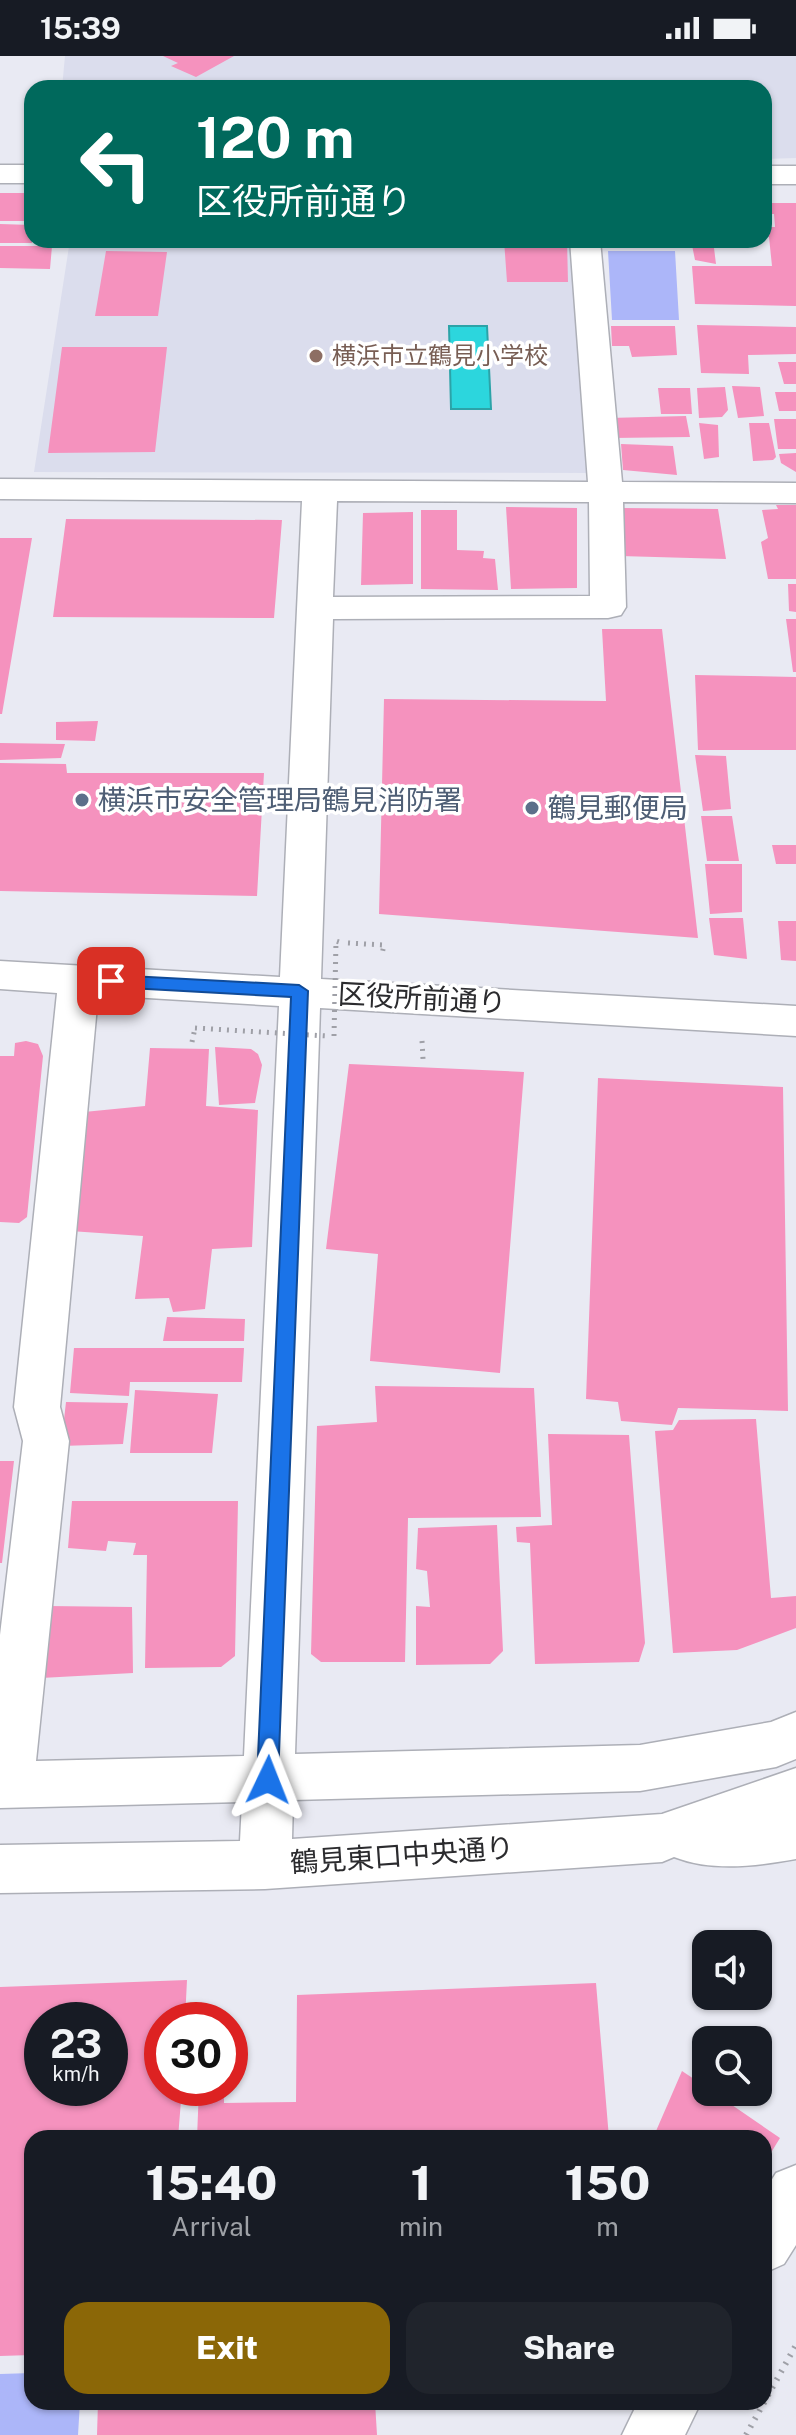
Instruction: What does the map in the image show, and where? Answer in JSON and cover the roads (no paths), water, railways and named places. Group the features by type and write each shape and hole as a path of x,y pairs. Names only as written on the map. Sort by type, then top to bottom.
{"street":[{"path":"0,174 24,174"},
{"path":"772,175 796,175"},
{"path":"315,608 608,607 606,492 586,248"},
{"path":"0,489 796,493"},
{"path":"265,1865 320,489"},
{"name":"区役所前通り","path":"0,975 796,1021"},
{"path":"79,980 37,1407 46,1441 4,1785 640,1768 776,1744 796,1735"},
{"name":"鶴見東口中央通り","path":"0,1869 265,1865 662,1838 796,1791"},
{"path":"662,1838 751,1843 796,1835"},
{"path":"772,2231 796,2193"},
{"path":"652,2435 666,2410"}],"place":[{"name":"横浜市立鶴見小学校","path":"316,356"},
{"name":"横浜市安全管理局鶴見消防署","path":"82,800"},
{"name":"鶴見郵便局","path":"532,808"}]}
